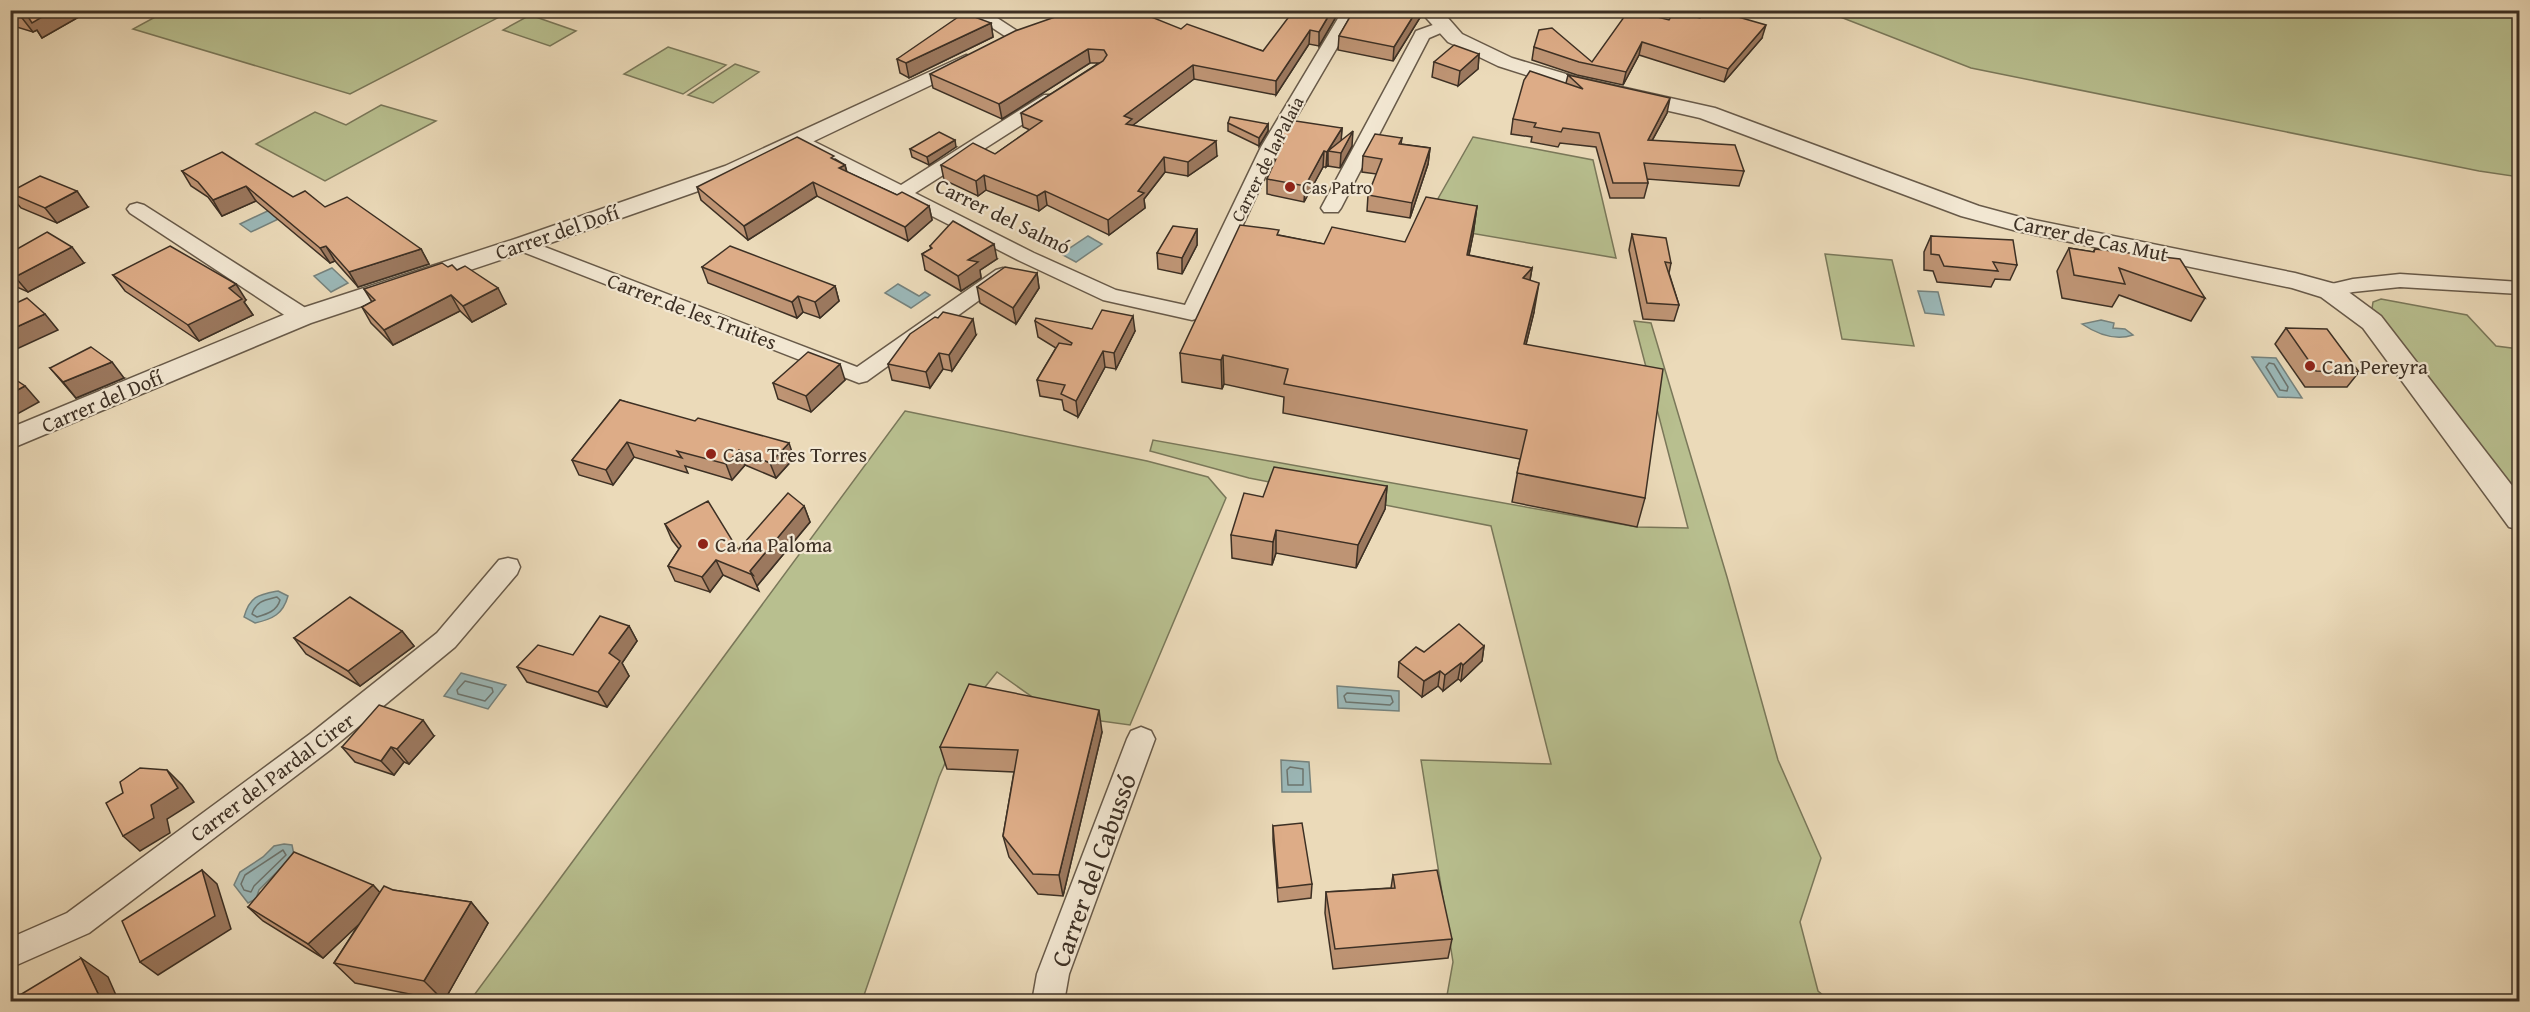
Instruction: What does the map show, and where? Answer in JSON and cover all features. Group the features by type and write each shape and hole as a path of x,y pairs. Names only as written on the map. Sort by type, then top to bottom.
{"street":[{"path":"973,10 1001,43"},
{"name":"Carrer de la Palaia","path":"1192,313 1270,147 1351,10"},
{"name":"Carrer de Cas Mut","path":"1429,10 1455,38 1479,51 1529,70 1571,82 1707,113 1897,185 1989,216 2295,281 2330,291 2372,322 2520,519"},
{"path":"1331,208 1422,35 1444,27"},
{"name":"Carrer del Dofí","path":"10,439 302,317 527,243 717,177 800,141 1001,43 1038,29"},
{"path":"902,193 1068,87"},
{"name":"Carrer del Salmó","path":"800,141 1027,257 1110,295 1192,313"},
{"path":"137,209 302,317"},
{"name":"Carrer de les Truites","path":"527,243 530,248 859,376 1027,257"},
{"path":"2330,291 2389,280 2520,288"},
{"name":"Carrer del Pardal Cirer","path":"10,953 78,922 320,742 446,640 508,567"},
{"name":"Carrer del Cabussó","path":"1048,1002 1053,974 1141,739"}],"green space":[{"path":"168,10 511,11 350,94 133,29"},
{"path":"1825,11 2519,11 2519,177 2479,171 1971,68"},
{"path":"530,15 576,31 550,46 503,30"},
{"path":"668,47 726,65 683,94 624,74"},
{"path":"735,64 759,72 713,103 688,95"},
{"path":"381,105 436,121 325,181 256,144 315,112 346,125"},
{"path":"1473,137 1593,160 1616,258 1423,225"},
{"path":"1825,254 1892,260 1914,346 1842,339"},
{"path":"2381,299 2467,315 2496,346 2519,349 2519,500 2393,331 2372,309 2373,302"},
{"path":"1634,321 1651,323 1727,577 1778,760 1821,858 1800,922 1818,991 1830,1001 1446,1001 1453,962 1421,760 1551,764 1491,526 1249,478 1150,451 1153,440 1637,527 1688,528"},
{"path":"905,411 1147,461 1208,477 1226,498 1130,725 1043,713 1042,704 997,672 970,706 939,777 862,1001 469,1002"}],"water":[{"path":"276,207 289,214 251,232 240,224"},
{"path":"1088,236 1102,244 1076,262 1061,254"},
{"path":"332,268 348,283 331,292 314,276"},
{"path":"898,284 919,296 925,292 930,295 911,308 885,293"},
{"path":"1918,291 1938,292 1944,315 1925,313"},
{"path":"2101,320 2114,323 2113,328 2125,329 2133,335 2106,336 2082,324"},
{"path":"2252,357 2276,358 2302,398 2278,397"},
{"path":"278,591 288,596 276,615 255,623 244,617 252,601 265,594"},
{"path":"461,673 506,685 488,709 444,696"},
{"path":"1337,686 1399,691 1399,711 1338,708"},
{"path":"1281,760 1309,762 1311,792 1282,792"},
{"path":"292,845 294,855 259,890 256,899 248,903 234,885 240,872 263,857 274,846"}],"building":[{"path":"10,10 54,10 32,23 27,15 22,18 10,14"},
{"path":"1075,10 1134,10 1181,29 1187,24 1263,51 1294,10 1332,10 1319,32 1310,30 1276,81 1193,65 1124,116 1132,119 1126,124 1216,141 1188,162 1164,157 1138,191 1144,193 1108,220 1045,191 1037,196 984,175 976,181 941,165 973,143 995,154 1042,121 1021,113 1103,61 1107,55 1104,50 1088,49 999,104 930,74 1015,31"},
{"path":"1354,10 1417,10 1394,47 1339,36"},
{"path":"1629,10 1669,20 1674,12 1700,18 1706,10 1714,10 1766,25 1728,69 1642,42 1626,72 1579,62 1534,47 1539,30 1552,28 1592,62"},
{"path":"964,13 991,23 906,63 897,59"},
{"path":"1454,45 1479,54 1460,71 1434,62"},
{"path":"1530,71 1583,89 1568,75 1670,98 1648,140 1735,145 1744,171 1644,163 1648,183 1613,183 1599,133 1563,128 1561,132 1534,127 1536,123 1513,119 1524,80"},
{"path":"1230,117 1268,124 1259,138 1228,123"},
{"path":"1289,120 1342,128 1327,152 1324,151 1305,186 1267,179 1283,143 1278,140"},
{"path":"1353,131 1341,153 1328,151"},
{"path":"939,132 955,140 927,157 910,149"},
{"path":"1375,134 1402,138 1399,144 1430,148 1412,203 1368,195 1382,159 1363,156"},
{"path":"797,137 834,156 831,158 845,165 839,168 897,195 902,192 929,206 905,227 813,182 744,226 697,187"},
{"path":"222,152 293,197 305,191 325,207 347,197 421,249 349,272 326,246 320,248 246,186 213,200 198,182 182,171"},
{"path":"40,176 77,191 45,208 10,193"},
{"path":"1426,197 1477,206 1467,255 1532,268 1523,278 1539,283 1524,344 1663,369 1645,498 1517,473 1527,430 1284,384 1288,369 1223,355 1221,360 1180,353 1240,225 1279,230 1277,235 1324,244 1332,227 1405,242"},
{"path":"953,221 994,244 968,260 978,262 958,276 922,254 932,248 930,246"},
{"path":"1173,226 1197,229 1182,258 1157,253"},
{"path":"47,232 72,247 15,277 10,274 10,253"},
{"path":"1632,234 1666,238 1671,263 1665,262 1679,305 1647,303"},
{"path":"1931,236 2013,240 2017,265 1993,262 1998,271 1944,266 1939,255 1931,254"},
{"path":"170,246 236,284 229,288 242,299 188,325 113,275"},
{"path":"730,246 835,286 815,302 798,296 792,302 702,267"},
{"path":"2069,248 2180,259 2205,298 2119,268 2125,284 2074,275"},
{"path":"442,263 448,267 452,265 457,270 465,266 498,288 463,306 451,295 384,330 362,307 375,300 364,289"},
{"path":"1005,267 1037,273 1013,308 977,287"},
{"path":"27,298 45,314 10,330 10,306"},
{"path":"1102,310 1133,316 1114,353 1103,351 1076,401 1061,394 1065,385 1037,380 1059,343 1071,345 1072,343 1035,321 1036,318 1092,329"},
{"path":"943,312 973,319 949,355 939,353 926,372 888,364 910,334 935,317 938,318"},
{"path":"2286,328 2327,329 2359,372 2316,371"},
{"path":"91,347 112,362 63,382 50,368"},
{"path":"808,352 840,364 806,396 773,383"},
{"path":"10,376 25,386 10,394"},
{"path":"620,400 695,421 698,418 789,443 770,463 739,450 726,464 677,451 682,458 627,442 606,470 572,460"},
{"path":"1274,467 1387,486 1358,545 1276,530 1273,542 1231,535 1244,493 1263,497"},
{"path":"788,493 804,506 750,571 753,575 716,560 702,577 668,566 681,546 665,524 708,501 738,550"},
{"path":"350,597 402,631 348,671 294,638"},
{"path":"600,616 629,626 609,653 620,661 598,692 517,667 538,645 573,655"},
{"path":"1459,624 1484,646 1463,665 1461,663 1445,675 1440,671 1424,681 1399,662 1416,647 1424,652"},
{"path":"969,684 1099,710 1059,875 1033,874 1003,836 1018,750 940,747"},
{"path":"379,705 423,720 397,749 391,747 381,761 342,747"},
{"path":"140,768 167,770 178,788 151,805 154,818 123,836 106,803 123,793 120,782"},
{"path":"1302,823 1312,884 1278,888 1273,826"},
{"path":"294,852 373,885 308,944 248,907"},
{"path":"202,870 215,916 140,962 122,921"},
{"path":"1437,870 1452,939 1335,949 1326,892 1395,888 1393,875"},
{"path":"384,886 393,890 471,902 424,981 334,963"},
{"path":"81,958 102,1002 10,1002 10,1001"}],"place":[{"name":"Cas Patro","path":"1290,187"},
{"name":"Can Pereyra","path":"2310,366"},
{"name":"Casa Tres Torres","path":"711,454"},
{"name":"Ca na Paloma","path":"703,544"}]}
